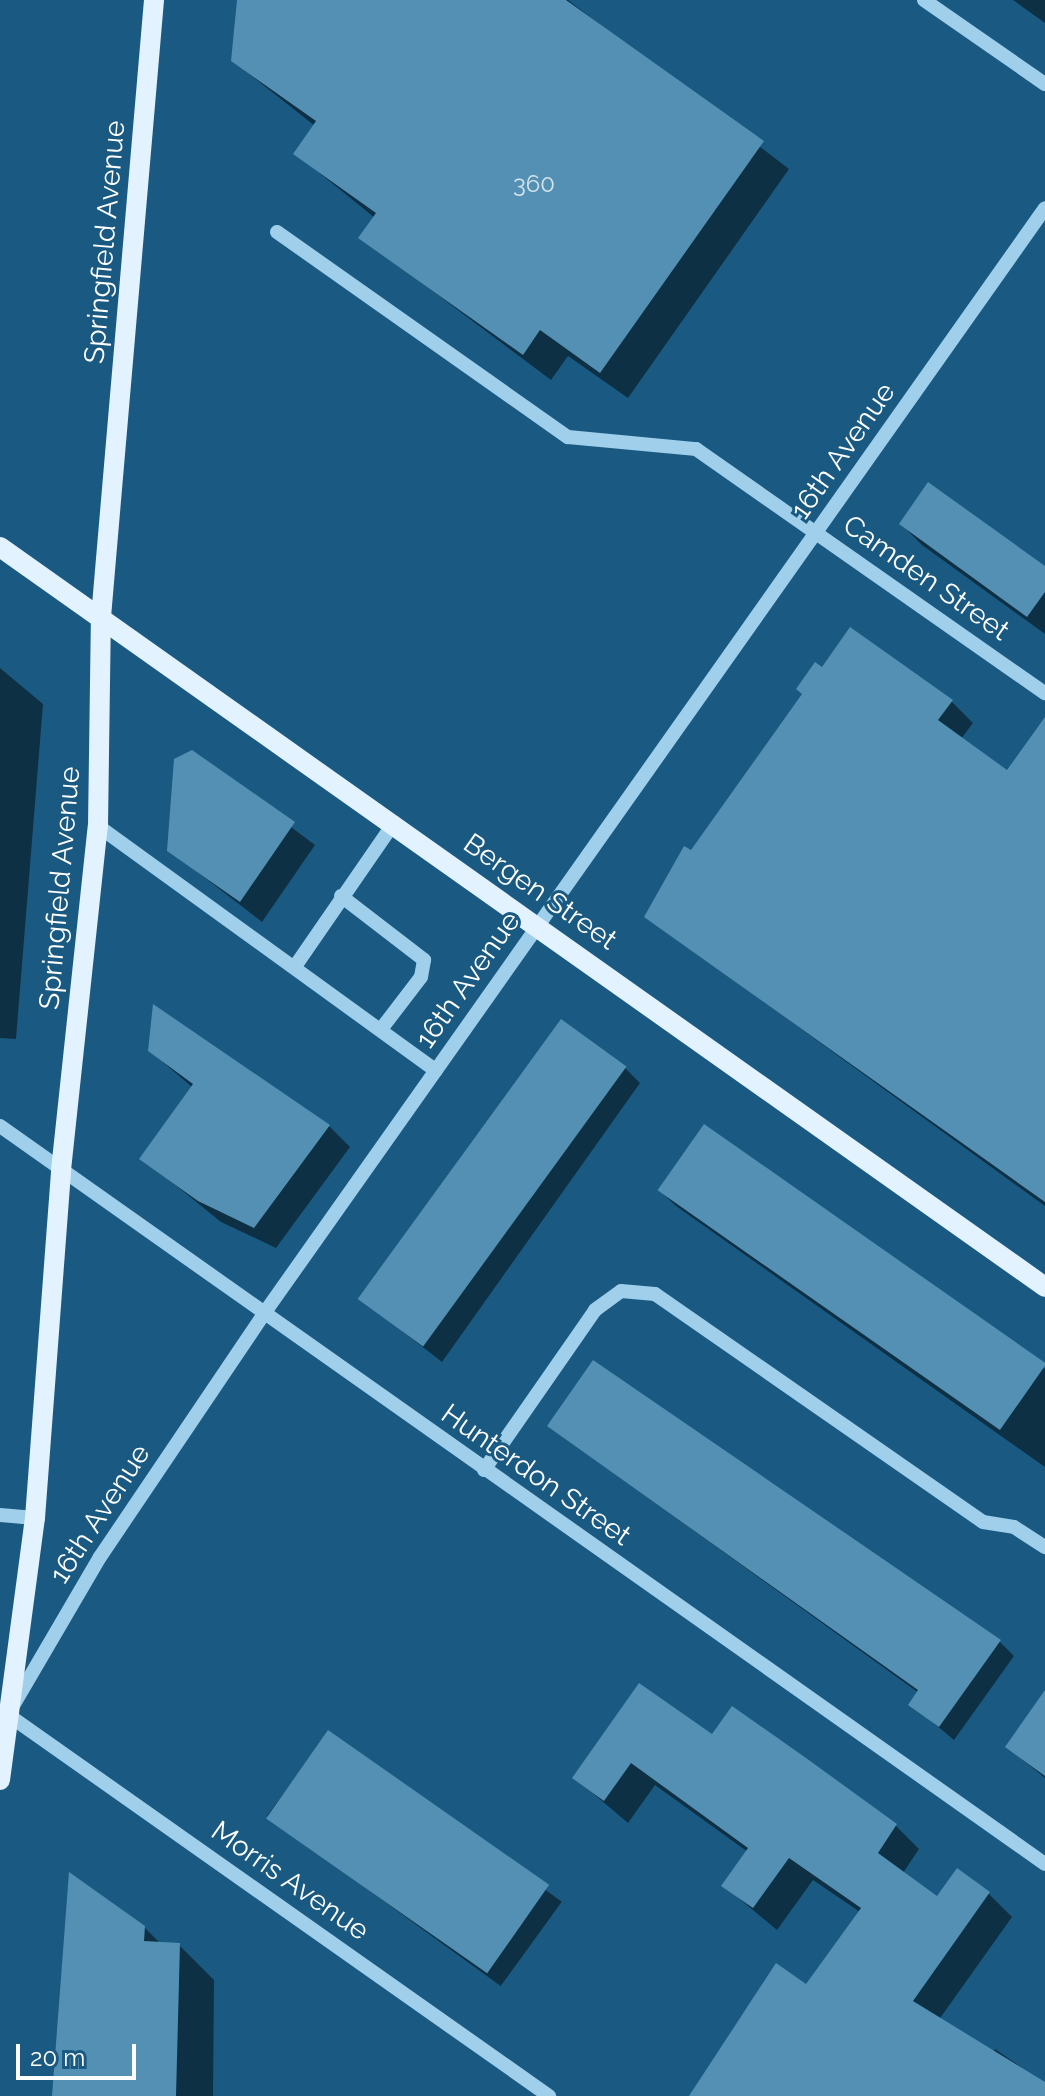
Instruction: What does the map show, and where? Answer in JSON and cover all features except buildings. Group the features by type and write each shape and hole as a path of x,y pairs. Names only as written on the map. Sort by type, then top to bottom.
{"main road":[{"name":"Springfield Avenue","path":"0,1780 4,1712 35,1518 61,1170 98,826 101,617 154,0"},
{"name":"Bergen Street","path":"0,547 394,823 1045,1287"}],"street":[{"path":"924,0 1045,84"},
{"name":"16th Avenue","path":"4,1712 100,1557 263,1315 1045,208"},
{"name":"Camden Street","path":"277,232 568,437 696,449 1045,693"},
{"path":"296,965 394,823"},
{"path":"98,826 296,965 436,1071"},
{"path":"341,896 424,960 421,977 382,1028"},
{"name":"Hunterdon Street","path":"0,1126 263,1315 1045,1864"},
{"path":"484,1470 595,1310 621,1291 655,1294 983,1522 1014,1527 1045,1547"},
{"path":"0,1515 35,1518"},
{"name":"Morris Avenue","path":"4,1712 549,2096"}]}
